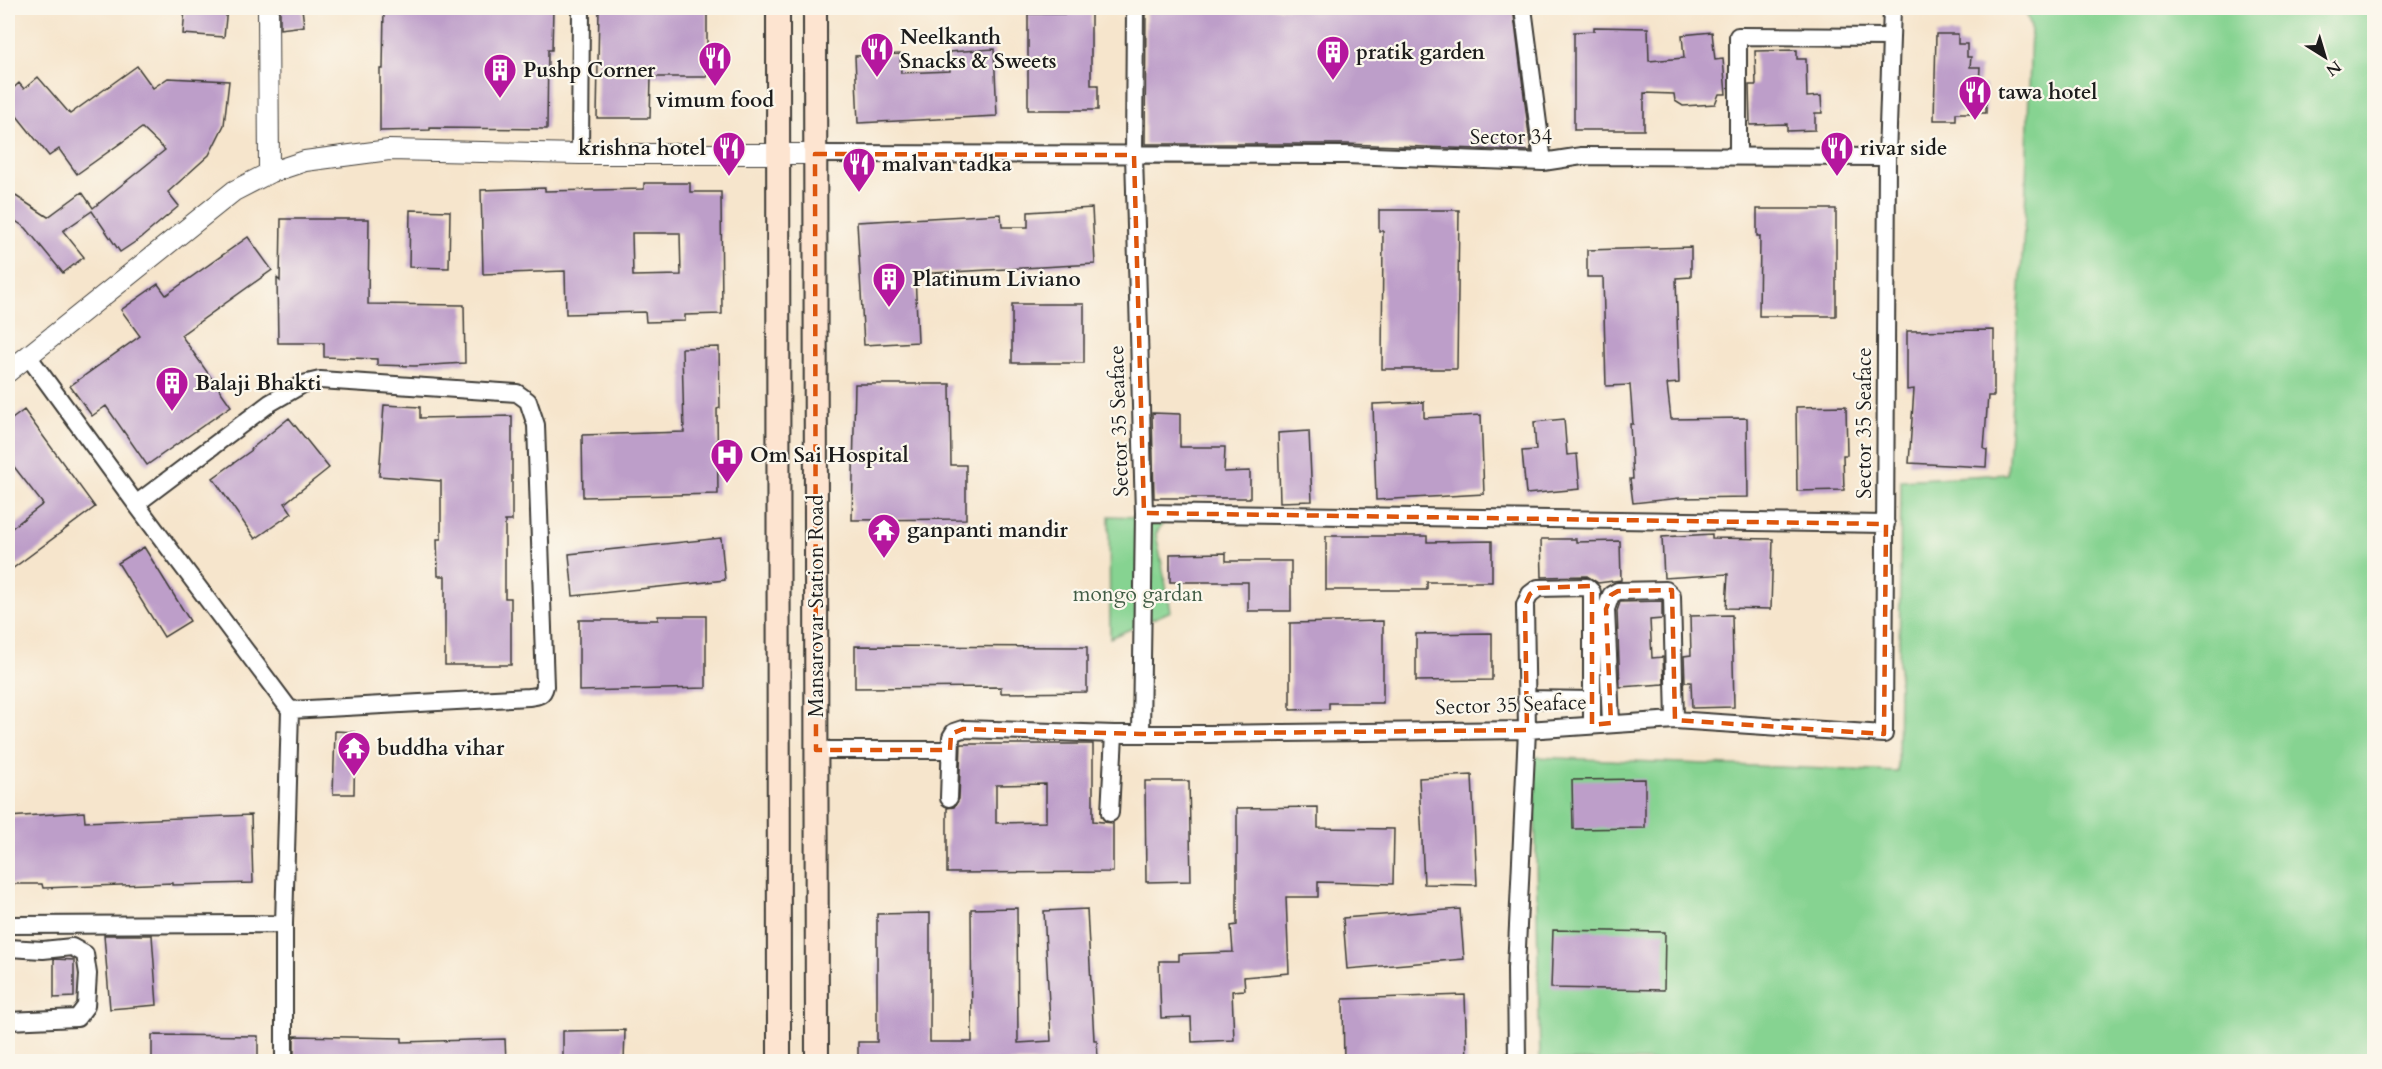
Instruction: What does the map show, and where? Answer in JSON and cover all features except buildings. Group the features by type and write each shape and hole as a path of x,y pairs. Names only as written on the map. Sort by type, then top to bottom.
{"main road":[{"name":"Mansarovar Station Road","path":"778,8 779,1062"},
{"name":"Mansarovar Station Road","path":"815,8 817,1062"},
{"path":"779,714 817,714"}],"street":[{"path":"268,8 269,173"},
{"path":"580,154 581,8"},
{"name":"Sector 35 Seaface","path":"1135,8 1134,155 1144,513 1141,734 1527,730 1675,720 1884,734 1887,157 1892,8"},
{"path":"1523,8 1543,162"},
{"path":"1738,156 1738,36 1891,37"},
{"path":"8,372 234,191 269,173 305,161 389,150 580,154 815,154"},
{"name":"Sector 34","path":"815,154 1346,155 1543,162 1582,156 1887,157"},
{"path":"28,356 290,710 284,924 284,1062"},
{"path":"136,504 270,403 303,384 320,380 517,393 528,401 536,425 546,686 544,692 534,696 290,710"},
{"path":"1144,513 1886,524"},
{"path":"1517,1062 1516,969 1527,730 1525,605 1530,594 1538,588 1587,587 1592,592 1592,725"},
{"path":"1611,723 1606,609 1611,596 1618,591 1666,590 1672,596 1675,720"},
{"path":"1526,699 1592,700"},
{"path":"949,798 951,737 954,732 963,729 1141,734"},
{"path":"1110,813 1114,734"},
{"path":"816,750 950,750"},
{"path":"8,925 284,924"},
{"path":"8,948 43,950 72,947 85,954 88,974 86,1006 77,1018 8,1021"}],"highlighted area":[{"path":"815,154 1134,155 1144,513 1886,524 1884,734 1675,720 1672,590 1618,591 1611,595 1606,609 1611,723 1592,725 1592,586 1538,588 1530,594 1525,605 1527,730 1141,734 963,729 951,734 950,750 816,750"}],"green space":[{"path":"2025,8 2374,8 2374,1061 1540,1061 1534,757 1898,772 1901,480 2007,474 2025,216 2031,28"},
{"name":"mongo gardan","path":"1109,516 1166,518 1156,534 1171,611 1110,638"}],"place":[{"name":"Neelkanth Snacks & Sweets","path":"877,78"},
{"name":"pratik garden","path":"1333,81"},
{"name":"vimum food","path":"715,87"},
{"name":"Pushp Corner","path":"500,99"},
{"name":"tawa hotel","path":"1975,121"},
{"name":"krishna hotel","path":"729,177"},
{"name":"rivar side","path":"1837,177"},
{"name":"malvan tadka","path":"859,193"},
{"name":"Platinum Liviano","path":"889,308"},
{"name":"Balaji Bhakti","path":"172,412"},
{"name":"Om Sai Hospital","path":"727,484"},
{"name":"ganpanti mandir","path":"884,559"},
{"name":"buddha vihar","path":"354,777"}]}
